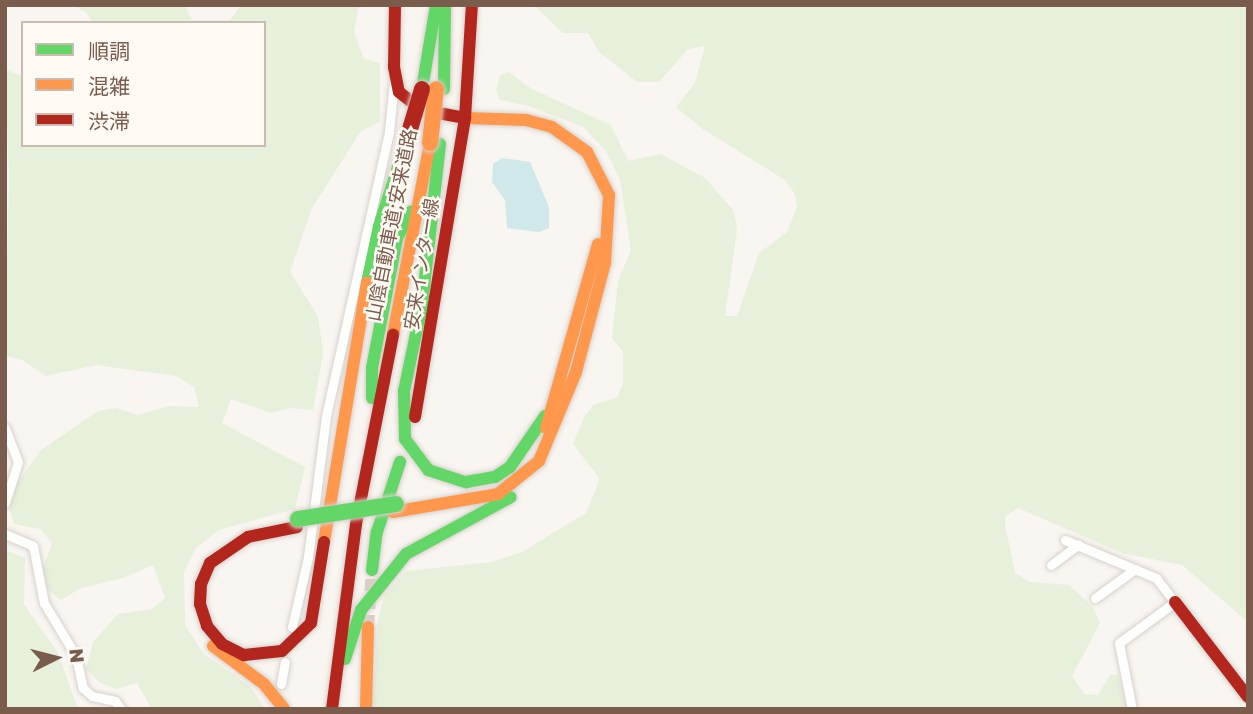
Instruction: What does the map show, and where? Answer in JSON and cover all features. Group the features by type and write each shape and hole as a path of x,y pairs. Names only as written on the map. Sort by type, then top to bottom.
{"main road":[{"path":"284,709 264,684 204,636 195,618 192,585 200,566 225,540 263,525 298,523 395,508 474,500 518,482 551,439 568,372 609,240 609,195 600,172 587,152 552,127 526,120 465,118 410,105 395,80 395,5"},
{"path":"441,5 433,89 422,304 403,404 405,439 414,455 428,470 447,479 466,482 495,477 523,454 568,372"},
{"name":"安来インター線","path":"415,417 465,118 472,5"},
{"path":"298,523 248,537 210,563 201,584 200,604 207,626 222,644 244,655 282,651 311,622 360,314 379,226 408,136 433,89"},
{"name":"山陰自動車道;安来道路","path":"332,704 374,419 372,368 382,311 397,238 415,212 432,143"},
{"path":"332,704 342,681 352,630 385,574 430,537 503,501 545,468 559,442 568,372"},
{"path":"372,570 377,532 400,461"},
{"path":"1175,602 1248,697"},
{"path":"366,709 368,627"}],"street":[{"path":"292,627 309,557 326,416 389,131 395,80"},
{"path":"5,428 18,462 5,503"},
{"path":"5,534 33,546 44,603 76,656 83,688 92,696 115,701 121,709"},
{"path":"1065,540 1156,578 1175,602 1119,643 1132,709"},
{"path":"1051,565 1078,545"},
{"path":"1095,598 1135,569"},
{"path":"281,684 285,662"}],"green space":[{"path":"71,5 185,5 192,20 230,20 241,5 359,5 354,32 364,59 380,63 380,122 361,131 312,208 290,272 318,316 323,353 313,410 289,408 271,413 231,399 222,423 305,467 295,509 219,530 196,548 184,572 185,625 204,654 250,686 265,709 147,709 150,706 137,683 116,689 99,682 86,669 93,642 118,614 152,609 165,598 153,565 123,578 81,588 61,600 48,590 41,573 52,543 40,529 14,524 9,507 16,485 41,450 98,411 116,408 138,415 169,406 199,407 194,387 176,376 96,365 46,376 22,360 5,356 9,178 5,69 21,76 21,147 266,147 266,21 92,21 86,12"},
{"path":"534,5 1248,5 1248,622 1182,565 1122,553 1018,508 1006,516 1005,525 1015,573 1030,582 1069,585 1092,606 1100,623 1072,676 1084,694 1098,695 1110,675 1118,675 1127,709 373,709 378,619 385,594 406,571 492,562 522,552 586,513 600,479 573,444 585,415 594,405 617,397 623,384 623,352 612,338 618,281 631,250 620,180 606,151 583,127 529,106 500,100 496,90 500,76 508,72 532,89 611,125 628,161 661,154 705,178 734,211 737,230 725,316 737,316 759,253 787,232 797,207 795,194 785,180 704,130 676,107 695,83 705,46 688,49 659,82 637,82 599,52 588,33 563,33"},
{"path":"5,550 25,558 24,604 58,653 78,709 5,709"}],"water":[{"path":"502,158 530,162 549,207 549,228 539,232 507,228 505,200 492,182 493,164"}],"tunnel":[{"path":"368,627 372,570"}],"traffic: fast":[{"path":"422,89 436,5"},
{"path":"444,89 445,5"},
{"path":"367,283 379,226 408,136"},
{"path":"440,144 422,305 404,391 405,439 428,470 466,482 495,477 510,467 545,416"},
{"path":"372,398 372,368 397,238 411,212"},
{"path":"372,570 377,532 400,462"},
{"path":"345,659 361,610 406,554 511,497"},
{"path":"298,519 396,504"}],"traffic: slow":[{"path":"430,143 436,89"},
{"path":"393,512 498,494 539,461 576,372 605,263 609,195 587,152 552,127 526,120 465,118"},
{"path":"393,335 430,143"},
{"path":"546,428 598,244"},
{"path":"324,542 367,283"},
{"path":"366,709 368,627"},
{"path":"213,646 264,684 284,709"}],"traffic: jam":[{"path":"395,5 394,67 399,92 422,110 465,118"},
{"path":"415,417 465,118 472,5"},
{"path":"408,136 422,89"},
{"path":"332,709 356,524 393,335"},
{"path":"297,527 248,537 210,563 201,584 200,604 207,626 222,644 244,655 282,651 311,623 324,542"},
{"path":"1175,602 1248,697"}]}
